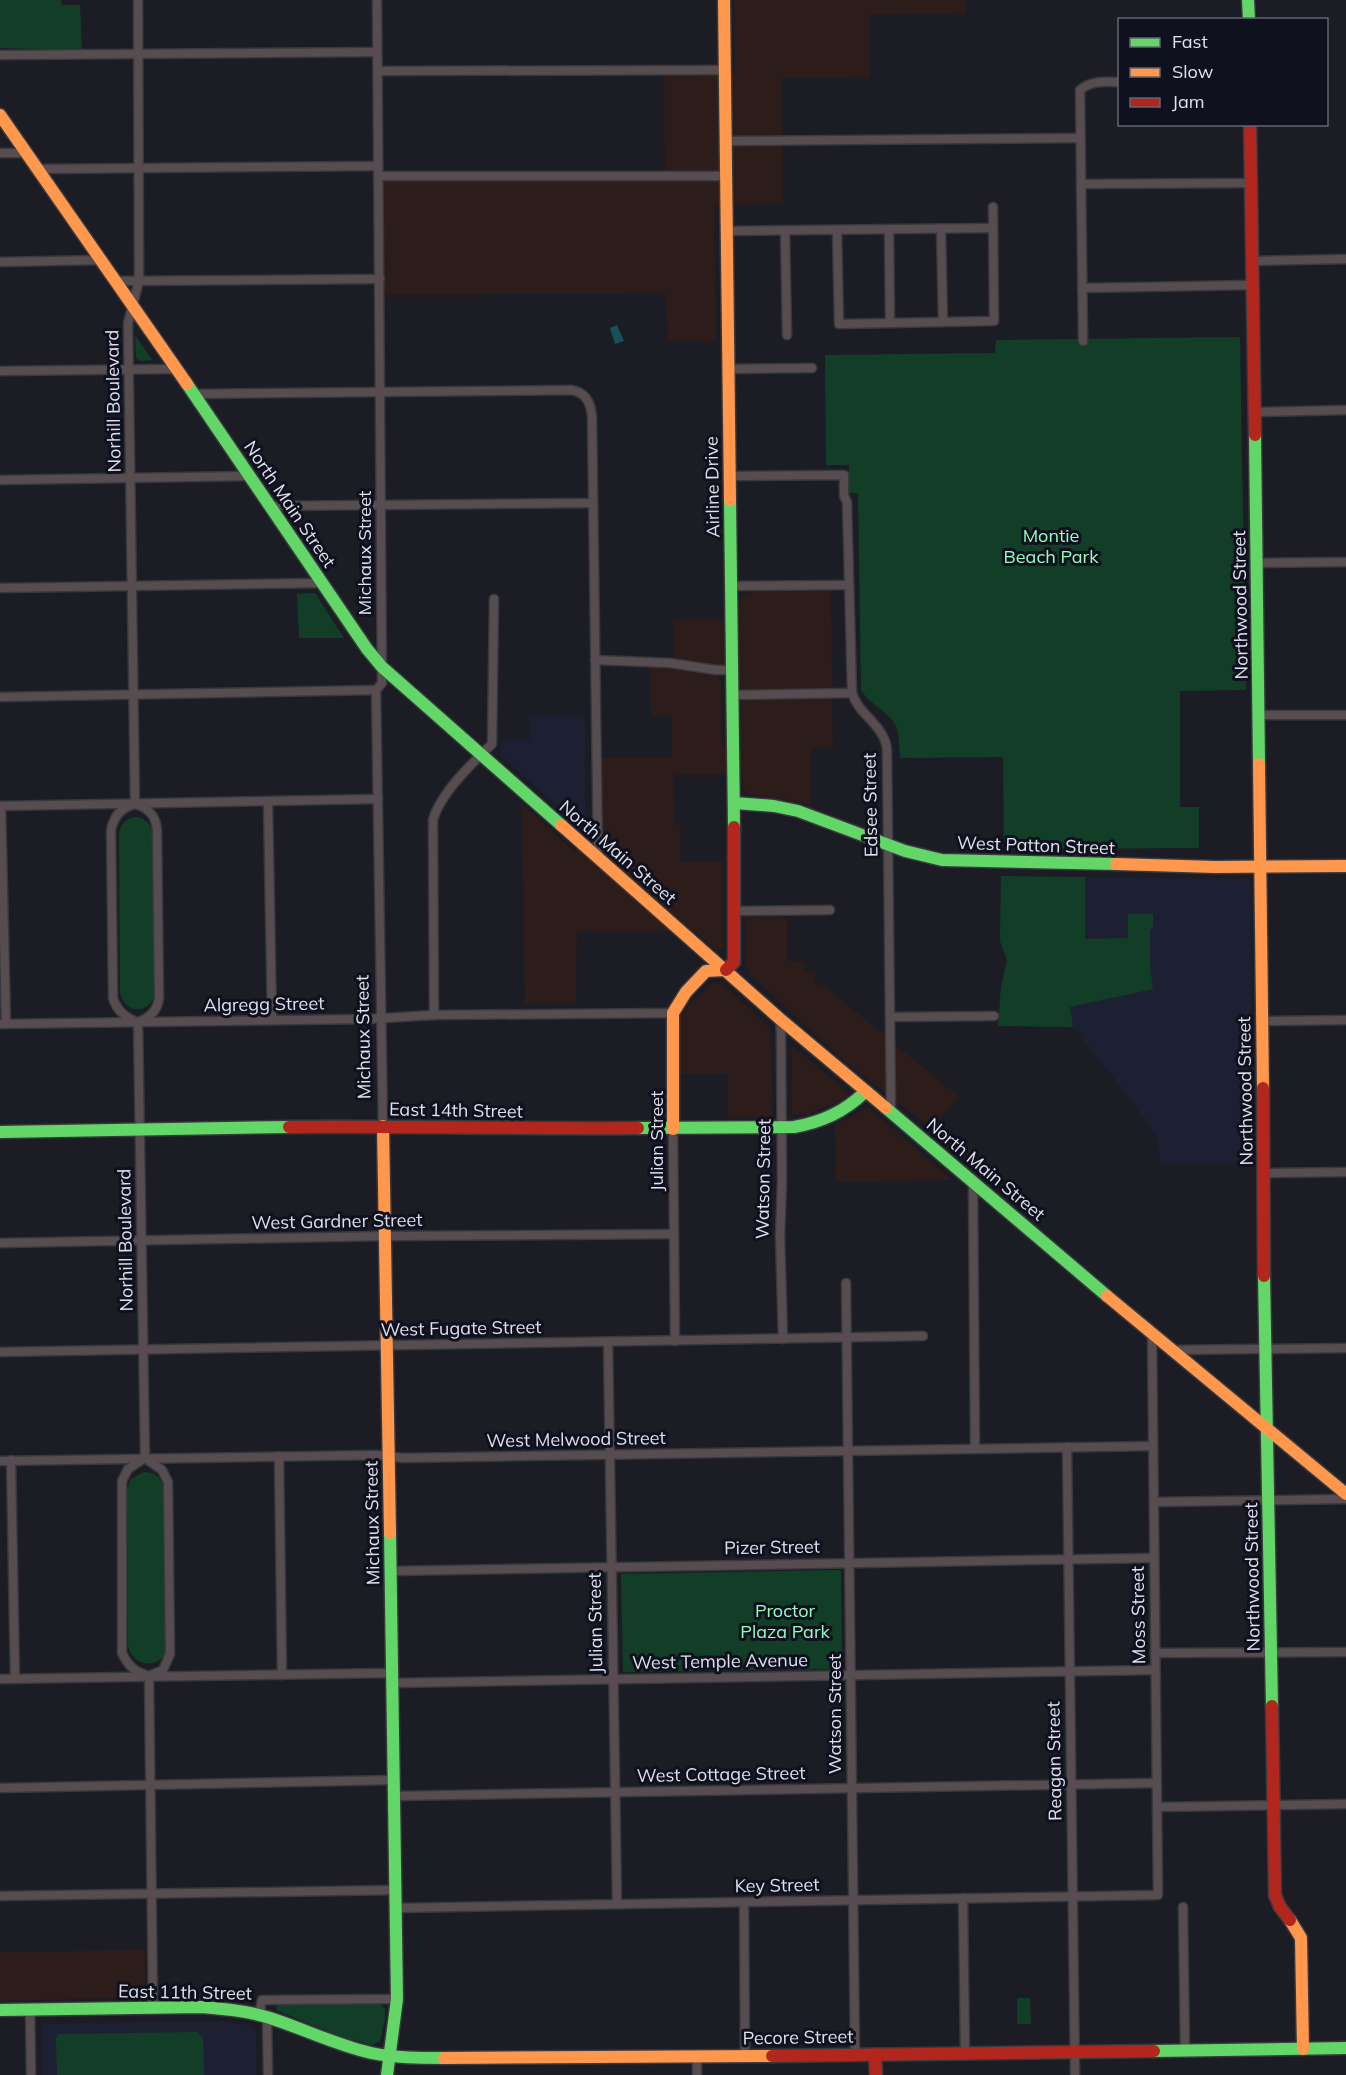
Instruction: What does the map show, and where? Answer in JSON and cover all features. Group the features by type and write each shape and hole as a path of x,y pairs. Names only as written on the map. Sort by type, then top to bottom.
{"street":[{"name":"Norhill Boulevard","path":"135,804 128,323 139,281 138,0"},
{"name":"Michaux Street","path":"376,0 382,505 382,682 376,690 397,1999 387,2075"},
{"name":"Airline Drive","path":"724,0 734,803 734,962 726,970"},
{"path":"1248,0 1249,18"},
{"path":"0,55 377,52"},
{"path":"378,71 725,70"},
{"path":"1083,341 1080,90 1094,82 1118,82"},
{"name":"North Main Street","path":"0,115 382,667 865,1092 973,1181 1152,1335 1346,1494"},
{"name":"Northwood Street","path":"1250,126 1265,1349 1275,1895 1280,1909 1295,1924 1301,1938 1303,2049"},
{"path":"726,141 1080,138"},
{"path":"0,153 26,153"},
{"path":"38,169 378,166"},
{"path":"378,176 726,176"},
{"path":"1081,184 1251,183"},
{"path":"837,230 839,324 994,321 993,207"},
{"path":"941,228 943,322"},
{"path":"727,231 993,228"},
{"path":"889,229 890,323"},
{"path":"785,230 787,335"},
{"path":"1252,261 1346,259"},
{"path":"0,262 101,260"},
{"path":"115,281 380,279"},
{"path":"1082,288 1252,285"},
{"path":"728,369 812,368"},
{"path":"0,371 176,369"},
{"path":"194,394 575,391 584,395 589,402 592,427 598,859"},
{"path":"1255,412 1346,411"},
{"path":"730,476 844,475 844,496 847,502 852,693 733,695"},
{"path":"0,480 249,476"},
{"path":"270,506 593,503"},
{"path":"1257,563 1346,562"},
{"path":"0,588 322,583"},
{"path":"731,586 849,585"},
{"path":"434,1015 433,820 435,811 442,800 492,744 494,599"},
{"path":"595,660 670,663 732,670"},
{"path":"0,697 376,690"},
{"name":"Edsee Street","path":"852,693 860,711 885,736 886,742 891,1112"},
{"path":"1259,716 1346,715"},
{"path":"3,1024 1,806 378,799"},
{"path":"268,802 272,1020"},
{"name":"West Patton Street","path":"734,803 772,805 798,811 829,821 886,846 930,858 973,862 1260,867 1346,866"},
{"path":"135,804 147,808 158,830 159,999 151,1016 138,1022 125,1017 119,1011 113,998 111,830 118,813 129,805 135,804"},
{"path":"734,911 830,910"},
{"path":"673,1013 686,992 706,971 726,970"},
{"name":"Algregg Street","path":"3,1024 369,1019 434,1015 673,1013"},
{"name":"Julian Street","path":"673,1013 675,1341"},
{"path":"890,1017 994,1016"},
{"name":"Watson Street","path":"780,1019 782,1035 780,1236 783,1339"},
{"path":"1262,1021 1346,1020"},
{"name":"Norhill Boulevard","path":"138,1022 145,1458"},
{"name":"East 14th Street","path":"0,1132 383,1126 474,1129 782,1128 820,1121 843,1111 865,1092"},
{"path":"1264,1173 1346,1172"},
{"path":"973,1181 975,1448"},
{"name":"West Gardner Street","path":"0,1243 386,1236 674,1234"},
{"name":"Watson Street","path":"846,1283 855,2054"},
{"name":"Moss Street","path":"1152,1335 1158,1894"},
{"name":"West Fugate Street","path":"0,1352 923,1336"},
{"name":"Julian Street","path":"609,1342 617,1904"},
{"path":"1173,1350 1346,1348"},
{"name":"West Melwood Street","path":"0,1461 279,1456 403,1458 1153,1446"},
{"name":"Reagan Street","path":"1067,1447 1075,2075"},
{"path":"279,1456 282,1675"},
{"path":"145,1458 162,1470 168,1482 170,1654 163,1670 149,1676 131,1668 122,1653 122,1481 128,1469 145,1458"},
{"path":"11,1460 15,1679"},
{"path":"1154,1502 1346,1499"},
{"name":"Pizer Street","path":"391,1570 1154,1558"},
{"path":"1155,1653 1346,1652"},
{"name":"West Temple Avenue","path":"0,1679 282,1675 614,1680 1155,1670"},
{"path":"149,1676 153,2008"},
{"path":"0,1788 394,1780"},
{"name":"West Cottage Street","path":"395,1796 1156,1783"},
{"path":"1157,1807 1346,1804"},
{"path":"0,1896 396,1890"},
{"name":"Key Street","path":"396,1908 1158,1894"},
{"path":"963,1898 965,2053"},
{"path":"744,1902 745,2056"},
{"path":"1183,1907 1185,2050"},
{"name":"East 11th Street","path":"0,2010 202,2007 263,2016 262,2000 397,1999"},
{"path":"30,2010 31,2075"},
{"path":"263,2016 268,2075"},
{"name":"Pecore Street","path":"263,2016 347,2048 389,2057 697,2057 1346,2048"},
{"path":"875,2054 876,2075"},
{"path":"697,2057 697,2075"}],"shaded area":[{"path":"734,0 966,0 966,13 870,15 870,77 782,78 783,204 714,205 716,341 668,341 666,293 384,295 384,180 665,177 664,74 735,74"},
{"path":"617,325 624,341 615,344 610,328"},
{"path":"831,591 833,747 811,747 810,805 748,794 744,790 742,774 673,775 674,825 681,825 680,862 723,861 723,948 716,950 695,931 577,931 576,1003 525,1004 522,804 574,851 602,851 600,758 672,758 671,715 651,715 650,666 713,674 717,677 721,681 722,746 741,746 740,666 674,661 673,619 739,619 740,599 750,592"},
{"path":"529,716 585,717 585,830 501,756 501,741 530,740"},
{"path":"1001,876 1250,879 1254,1163 1160,1163 1158,1138 1132,1101 1073,1027 998,1026 1001,987 1007,960 1000,941"},
{"path":"746,918 787,919 787,961 804,962 804,971 816,972 814,983 826,987 959,1097 931,1128 837,1055 750,974 746,962"},
{"path":"714,981 727,988 770,1028 773,1117 728,1118 727,1074 679,1074 679,1014"},
{"path":"792,1046 849,1093 843,1100 808,1114 792,1115"},
{"path":"868,1108 952,1180 836,1182 835,1124"},
{"path":"145,1950 145,1997 0,2001 0,1952"},
{"path":"221,2021 251,2026 256,2033 256,2075 42,2075 41,2028 45,2024"}],"green space":[{"path":"0,0 61,0 62,5 80,5 82,50 0,48"},
{"path":"135,335 152,360 140,361 136,358"},
{"name":"Montie Beach Park","path":"1240,337 1246,690 1180,691 1180,807 1199,807 1199,848 1004,849 1003,757 900,758 899,736 895,724 861,690 858,493 849,493 849,465 826,465 825,355 995,353 996,340"},
{"path":"315,593 344,638 299,638 297,594"},
{"path":"136,817 148,822 153,834 155,992 153,1000 148,1005 138,1009 127,1005 122,1000 120,992 119,834 124,822"},
{"path":"1001,876 1085,877 1085,939 1128,938 1128,914 1153,914 1153,929 1150,929 1150,967 1153,989 1070,1007 1073,1027 998,1026 1001,987 1007,960 1000,941"},
{"path":"144,1472 157,1476 164,1487 167,1652 162,1658 151,1663 135,1658 128,1646 127,1489 131,1479"},
{"name":"Proctor Plaza Park","path":"841,1570 842,1669 623,1672 621,1574"},
{"path":"1017,1998 1030,1998 1031,2024 1017,2024"},
{"path":"376,2003 385,2008 385,2019 380,2041 372,2045 339,2036 276,2010 277,2004"},
{"path":"198,2032 203,2039 204,2075 57,2075 56,2038 59,2034"}],"traffic: fast":[{"path":"1248,0 1249,18"},
{"path":"187,384 367,649 382,667 561,825"},
{"path":"1255,435 1259,764"},
{"path":"730,500 734,827"},
{"path":"734,803 774,806 798,811 905,851 942,860 1116,864"},
{"path":"638,1128 794,1127 832,1115 865,1092"},
{"path":"886,1108 1107,1296"},
{"path":"0,1132 289,1127"},
{"path":"1264,1276 1272,1706"},
{"path":"387,2075 397,1999 390,1533"},
{"path":"0,2010 202,2007 245,2012 270,2018 345,2046 371,2053 398,2057 444,2058"},
{"path":"1154,2051 1346,2048"}],"traffic: slow":[{"path":"724,0 730,500"},
{"path":"0,115 187,384"},
{"path":"1259,764 1263,1088"},
{"path":"561,825 780,1019 886,1108"},
{"path":"1116,864 1215,867 1346,866"},
{"path":"673,1129 673,1013 686,992 706,971 726,970"},
{"path":"383,1126 390,1533"},
{"path":"1107,1296 1346,1494"},
{"path":"1290,1920 1301,1938 1303,2049"},
{"path":"444,2058 772,2056"}],"traffic: jam":[{"path":"1250,126 1255,435"},
{"path":"726,970 734,962 734,827"},
{"path":"1263,1088 1264,1276"},
{"path":"289,1127 638,1128"},
{"path":"1272,1706 1275,1895 1280,1907 1290,1920"},
{"path":"772,2056 1154,2051"},
{"path":"875,2054 876,2075"}]}
